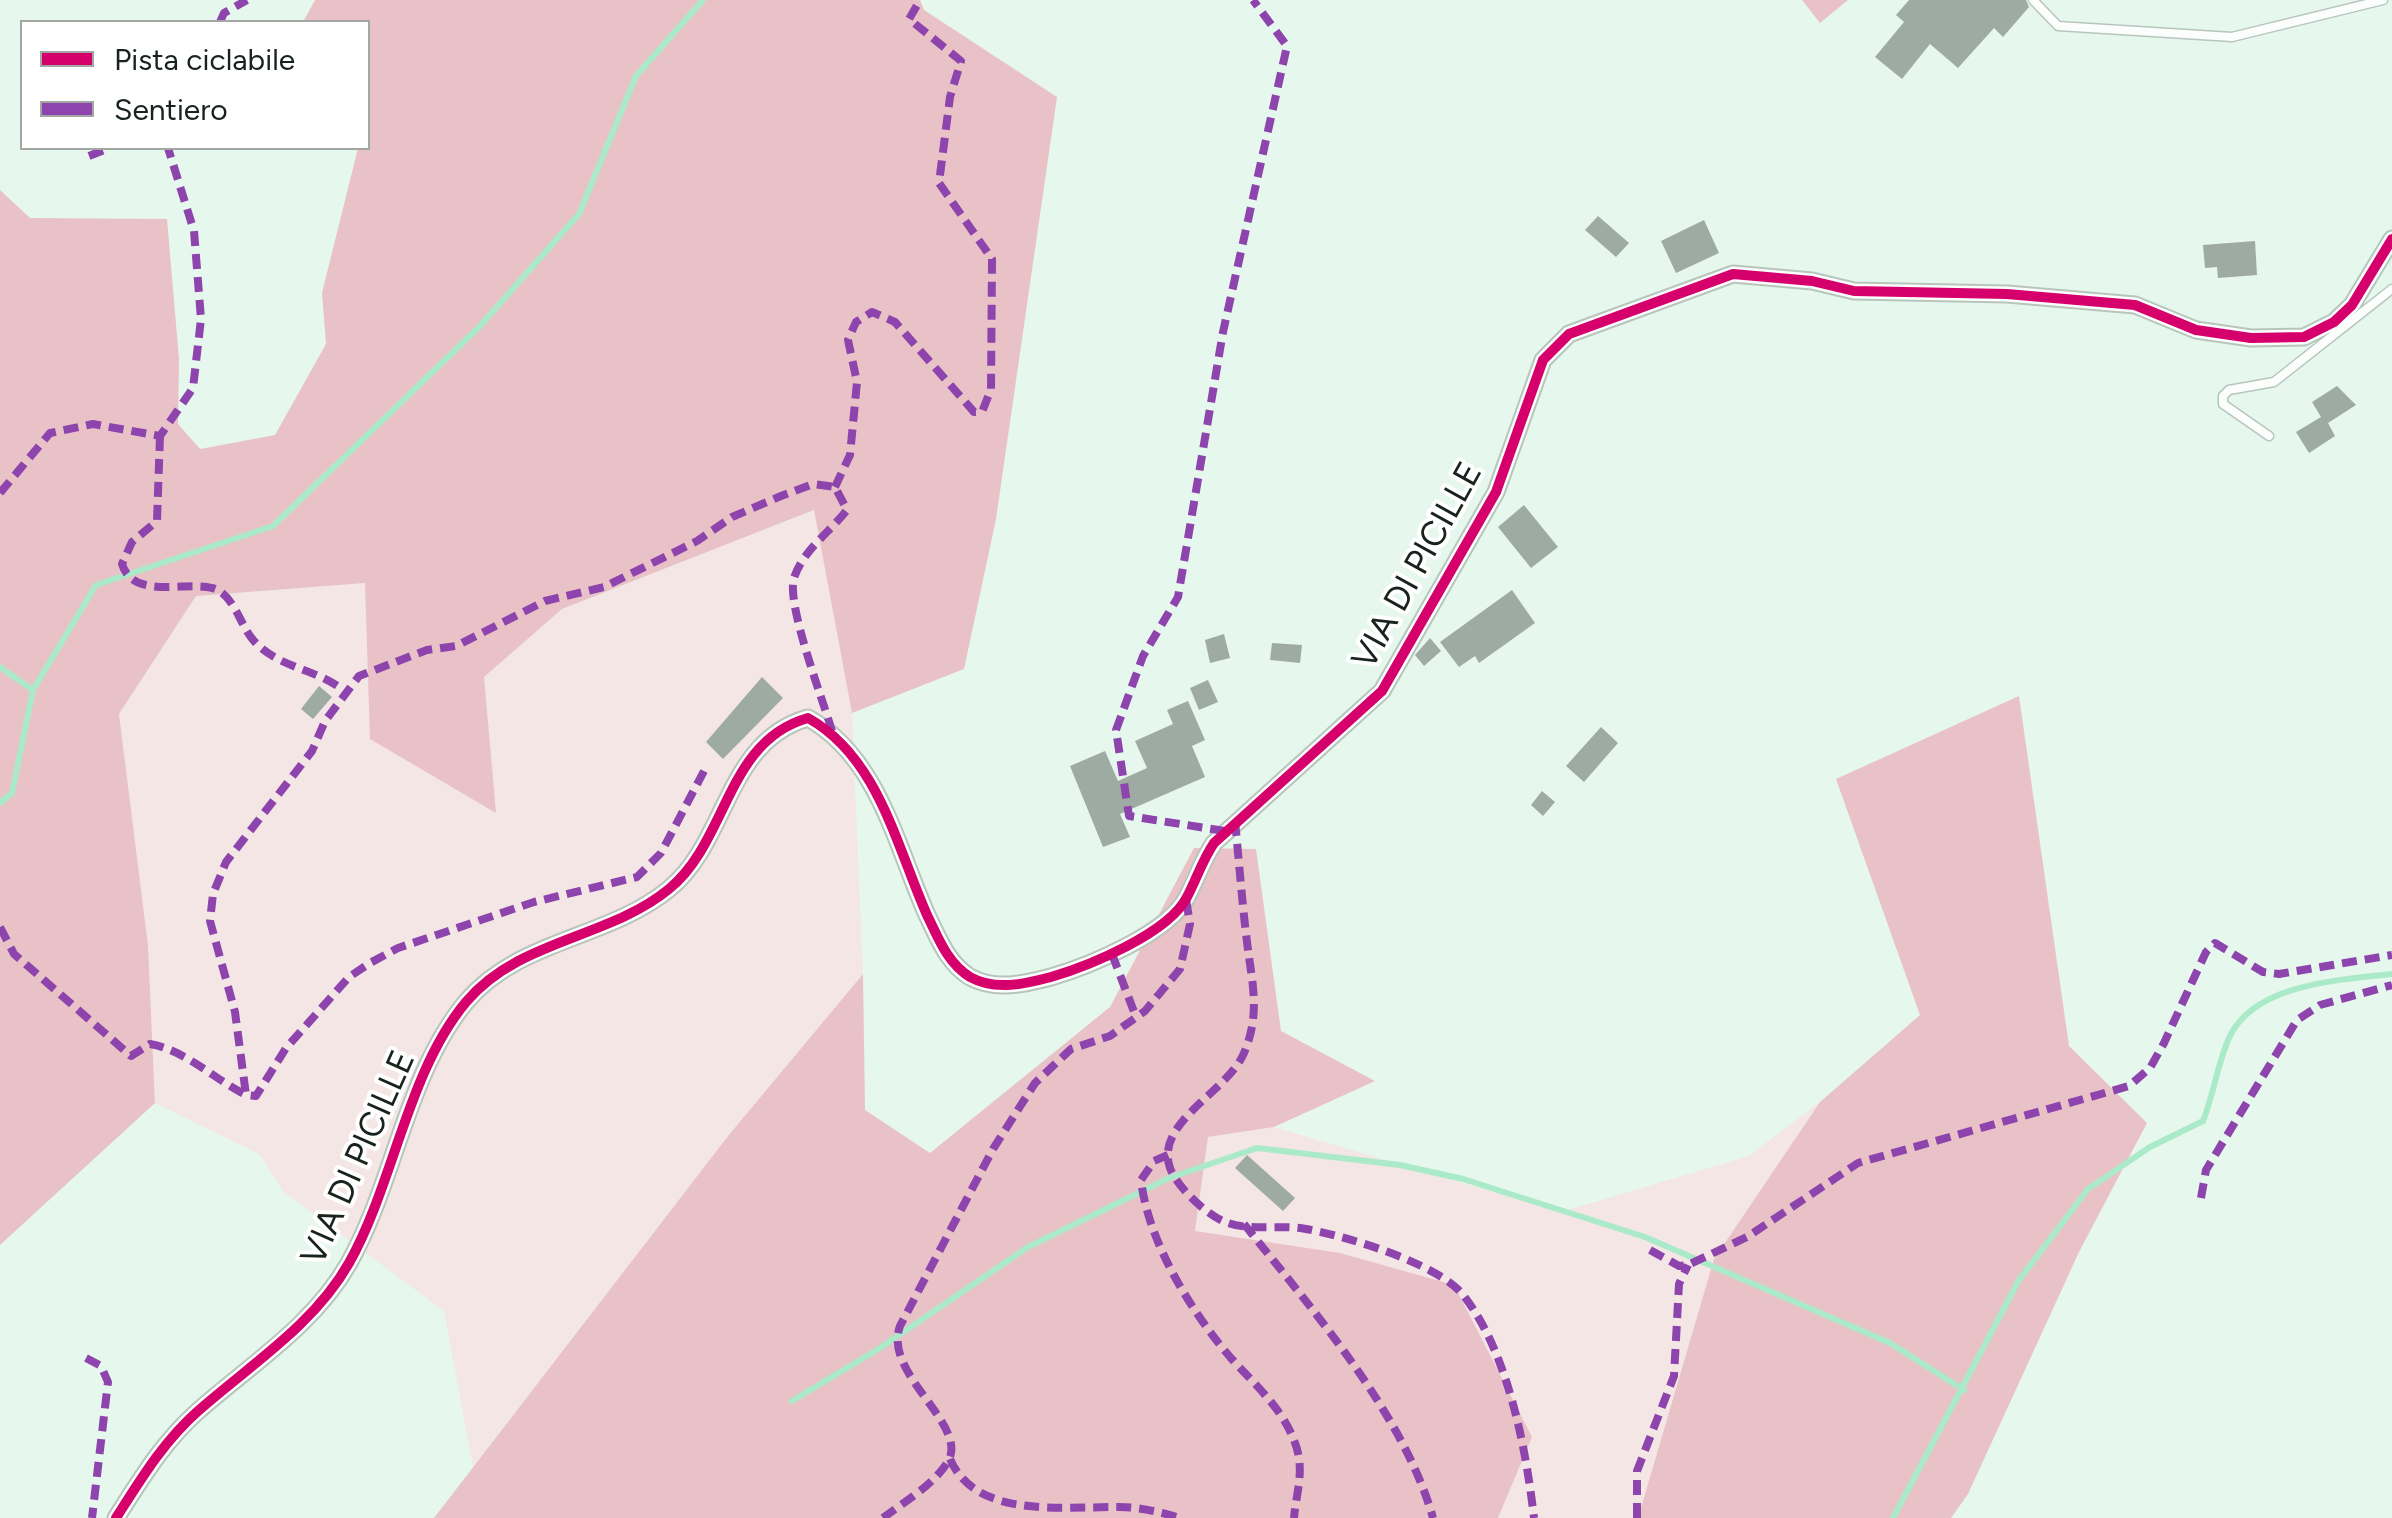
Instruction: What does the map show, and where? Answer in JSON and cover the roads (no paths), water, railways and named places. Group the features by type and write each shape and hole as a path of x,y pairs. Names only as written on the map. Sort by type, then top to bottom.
{"street":[{"name":"VIA DI PICILLE","path":"116,1518 157,1452 197,1412 270,1353 350,1263 409,1114 445,1034 462,1007 482,984 517,960 643,906 670,888 691,864 731,788 766,738 786,724 808,718 832,732 860,761 942,948 969,976 1006,986 1074,970 1112,954 1169,916 1186,899 1195,871 1214,843 1382,691 1496,492 1543,360 1569,334 1744,274 1812,281 1854,292 2007,294 2135,305 2196,330 2250,338 2304,337 2334,322 2352,305 2392,240"}],"lane":[{"path":"2033,0 2058,26 2232,37 2382,0"},
{"path":"2269,436 2223,404 2223,396 2230,390 2274,382 2392,289"}],"waterway":[{"path":"0,803 12,793 33,690 96,585 273,526 479,327 579,214 636,76 703,0"},
{"path":"0,667 33,690"},
{"path":"1893,1518 2019,1280 2088,1189 2150,1147 2203,1121 2225,1048 2241,1020 2278,995 2325,982 2392,974"},
{"path":"792,1401 880,1348 1028,1247 1169,1178 1257,1148 1400,1165 1463,1179 1645,1237 1890,1343 1964,1390"}]}
